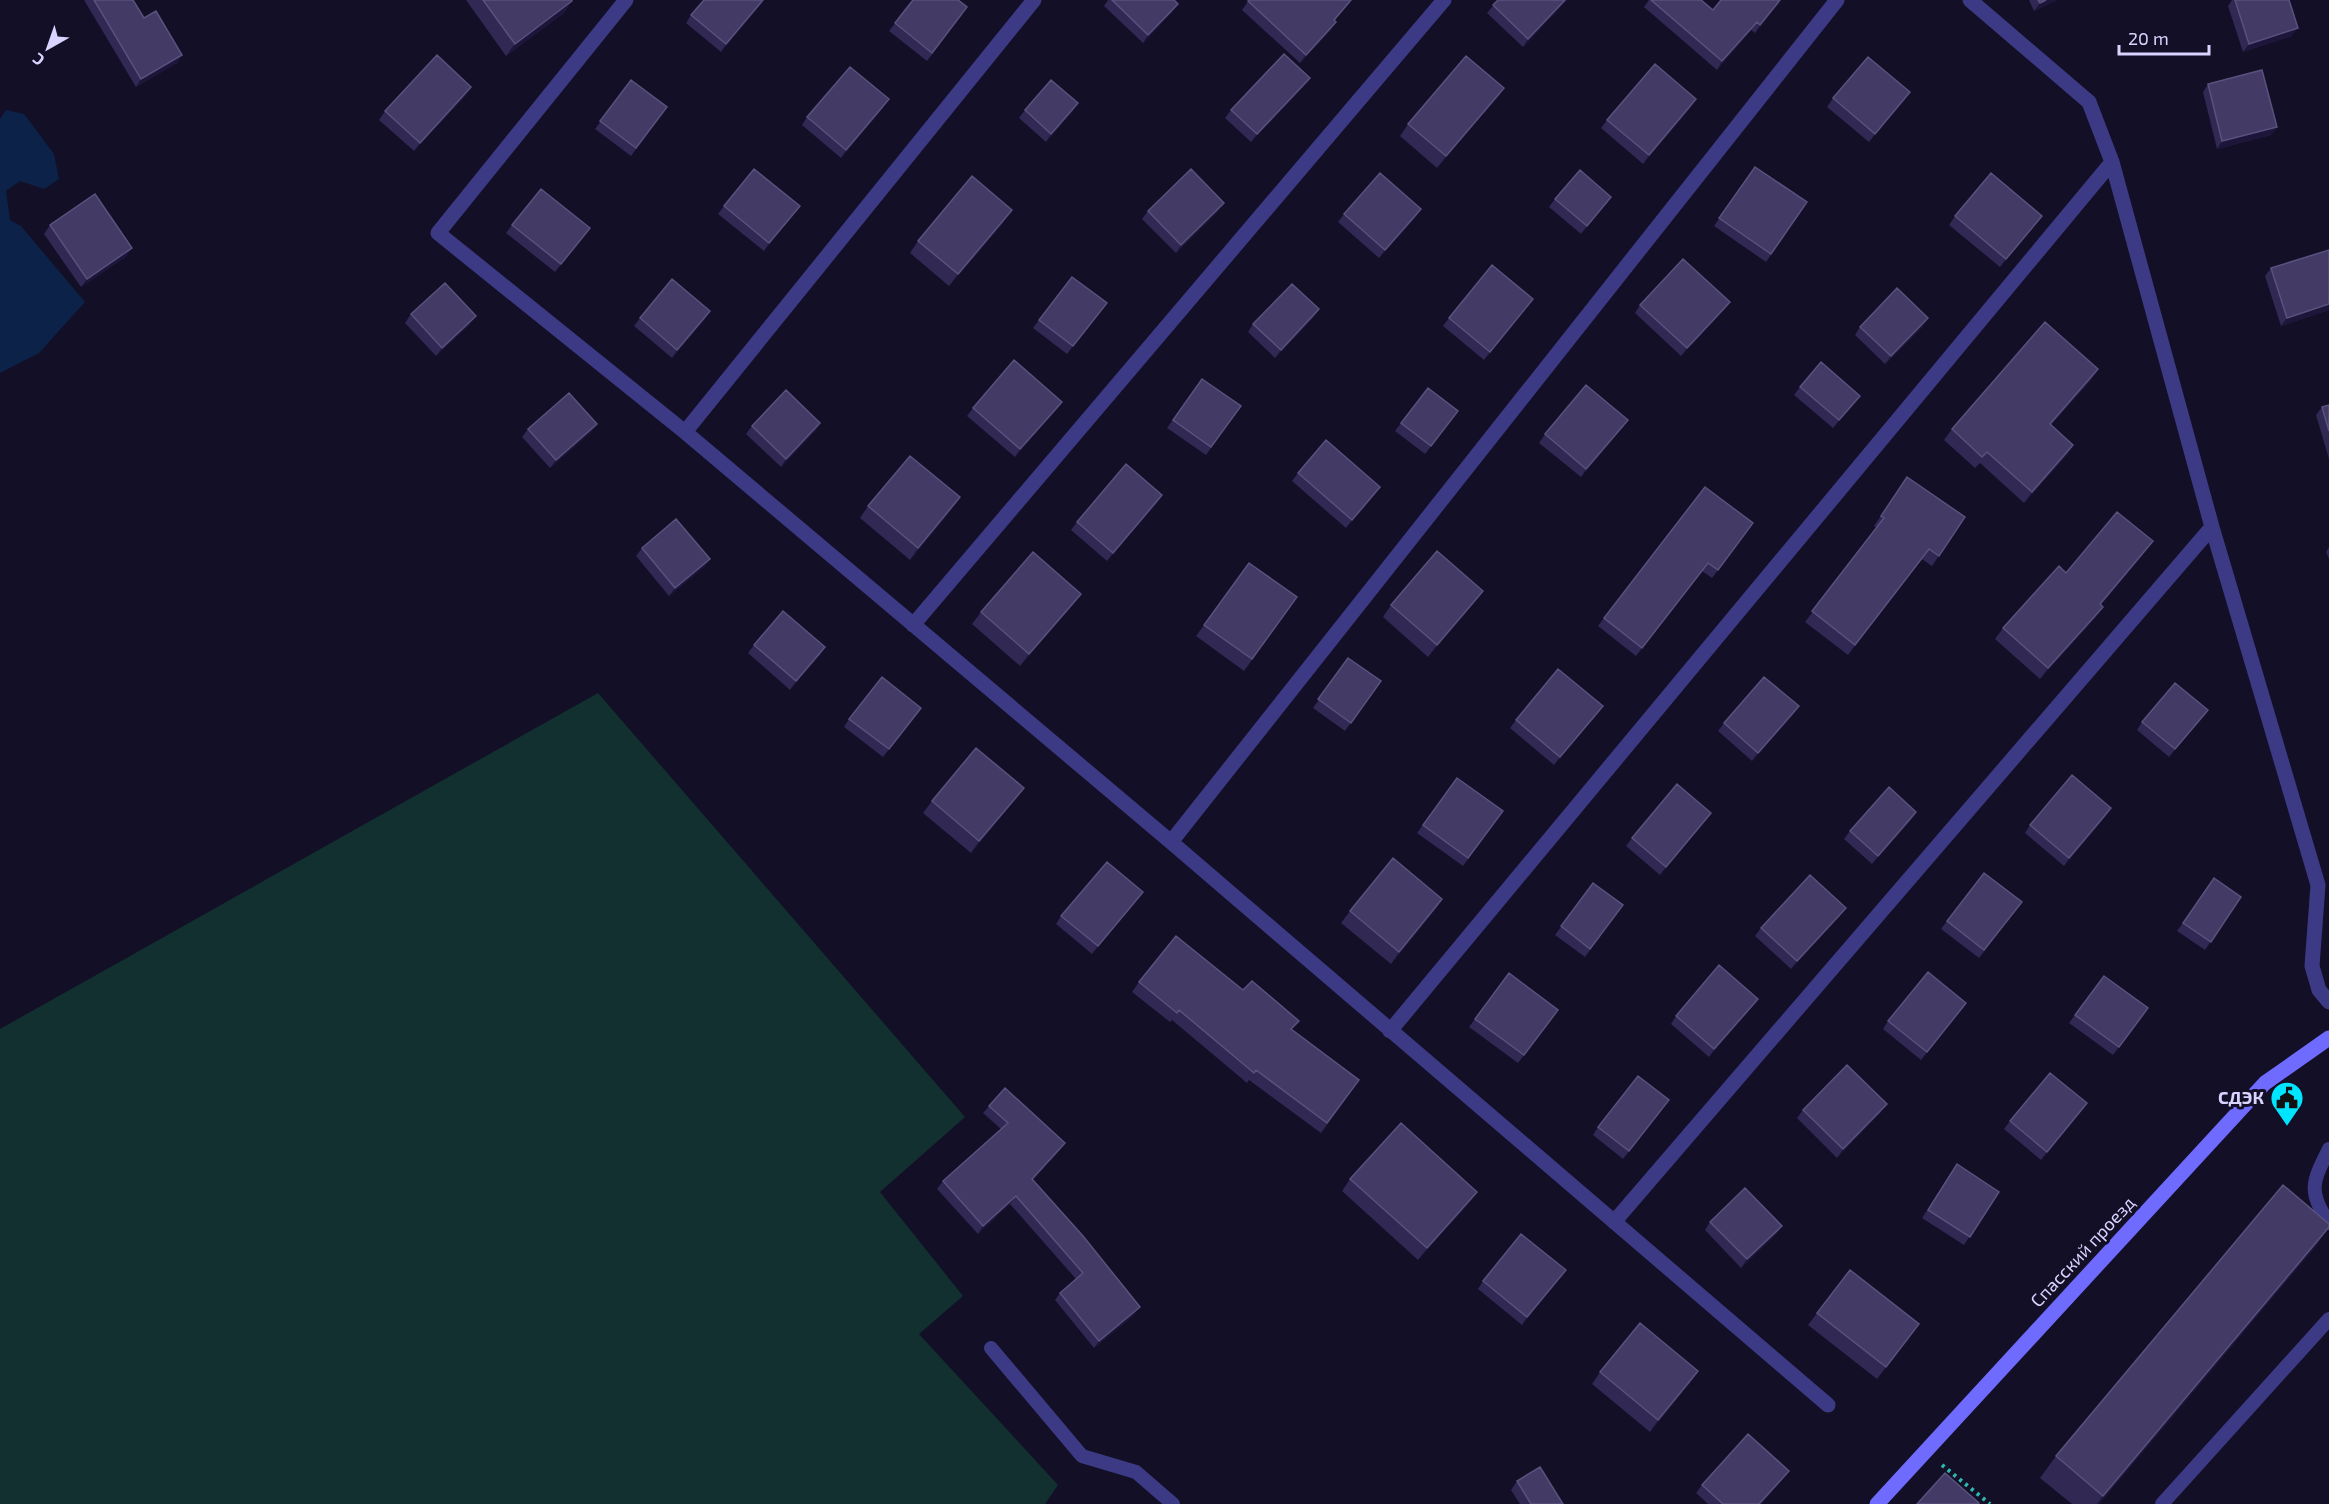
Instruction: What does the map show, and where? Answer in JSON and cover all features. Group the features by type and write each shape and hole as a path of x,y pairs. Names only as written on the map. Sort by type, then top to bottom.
{"street":[{"path":"626,0 438,233 685,432 1171,842 1828,1405"},
{"path":"685,432 1034,0"},
{"path":"913,625 1444,0"},
{"path":"1171,842 1837,0"},
{"path":"1970,0 2089,102 2112,162 2212,527 2318,885 2312,966 2319,990 2329,1002"},
{"path":"1390,1031 2112,162"},
{"path":"1614,1222 2212,527"},
{"name":"Спасский проезд","path":"1877,1504 2265,1083 2329,1038"}],"lane":[{"path":"2329,1149 2314,1177 2314,1192 2329,1223"},
{"path":"2162,1504 2329,1319"},
{"path":"991,1348 1082,1456 1136,1472 1173,1504"}],"path":[{"path":"1941,1464 1990,1504"}],"green space":[{"path":"598,693 965,1117 880,1192 963,1296 919,1334 1058,1485 1045,1504 0,1504 0,1029"}],"water":[{"path":"6,110 24,114 54,154 59,179 44,189 20,181 6,191 10,220 21,226 85,302 39,353 0,373 0,119"}],"building":[{"path":"94,0 133,0 144,18 156,11 182,55 141,79"},
{"path":"483,0 572,0 572,1 515,44"},
{"path":"704,0 763,0 726,44 691,15"},
{"path":"913,0 958,0 967,7 932,53 895,23"},
{"path":"1112,0 1174,0 1178,4 1148,35"},
{"path":"1249,0 1351,0 1334,20 1336,22 1306,55"},
{"path":"1498,0 1565,0 1528,39 1493,5"},
{"path":"1651,0 1701,0 1713,10 1721,0 1780,0 1760,25 1757,22 1722,61"},
{"path":"2235,0 2289,0 2298,28 2249,44"},
{"path":"1284,54 1310,78 1257,134 1231,110"},
{"path":"437,55 471,87 420,143 385,111"},
{"path":"1466,56 1504,88 1446,156 1408,124"},
{"path":"1868,57 1910,92 1875,134 1833,98"},
{"path":"1655,64 1696,99 1649,155 1607,120"},
{"path":"850,67 889,99 846,150 807,117"},
{"path":"2262,70 2277,127 2222,141 2208,84"},
{"path":"631,80 667,107 636,148 600,121"},
{"path":"1051,80 1078,103 1051,134 1025,110"},
{"path":"1755,167 1807,202 1771,254 1719,218"},
{"path":"754,169 800,206 769,243 724,206"},
{"path":"1191,169 1224,203 1181,245 1148,211"},
{"path":"1580,170 1611,197 1587,226 1555,199"},
{"path":"1380,173 1421,209 1385,250 1344,214"},
{"path":"1991,173 2042,216 2006,259 1955,216"},
{"path":"972,176 1012,210 958,274 918,241"},
{"path":"541,189 590,228 561,264 512,225"},
{"path":"95,194 132,248 87,279 50,225"},
{"path":"2329,250 2329,304 2287,318 2271,268"},
{"path":"1683,259 1730,302 1687,348 1640,305"},
{"path":"1492,265 1533,299 1490,352 1449,318"},
{"path":"1072,277 1107,303 1073,346 1039,320"},
{"path":"672,279 710,311 677,350 640,318"},
{"path":"445,283 476,316 442,348 411,314"},
{"path":"1292,284 1319,309 1281,350 1253,324"},
{"path":"1897,288 1928,318 1891,356 1860,327"},
{"path":"2045,322 2098,369 2050,424 2073,445 2032,492 1987,452 1982,457 1952,429"},
{"path":"1014,360 1062,402 1020,449 973,408"},
{"path":"1821,362 1860,396 1839,420 1800,387"},
{"path":"1202,379 1241,406 1211,447 1173,420"},
{"path":"1586,385 1628,420 1586,469 1545,434"},
{"path":"1428,388 1458,411 1431,446 1401,423"},
{"path":"786,390 820,423 786,459 752,426"},
{"path":"569,393 597,424 556,460 528,429"},
{"path":"2329,405 2329,431 2322,407"},
{"path":"1326,440 1380,487 1352,520 1298,473"},
{"path":"910,456 960,497 918,548 868,506"},
{"path":"1126,464 1162,495 1113,553 1077,522"},
{"path":"1907,477 1965,517 1939,556 1929,549 1855,645 1812,611 1884,518 1881,516"},
{"path":"1705,487 1753,523 1718,570 1708,563 1642,648 1604,618"},
{"path":"2117,512 2153,541 2100,604 2103,607 2048,668 2003,628 2059,566 2066,573"},
{"path":"676,519 710,559 675,588 642,548"},
{"path":"1437,551 1483,591 1437,645 1391,605"},
{"path":"1033,552 1081,594 1029,654 981,612"},
{"path":"1249,563 1297,597 1252,659 1204,625"},
{"path":"783,611 825,647 796,681 754,645"},
{"path":"1348,658 1381,681 1351,723 1318,699"},
{"path":"1558,669 1603,706 1560,757 1516,720"},
{"path":"882,677 921,708 889,749 849,719"},
{"path":"1764,677 1799,706 1758,753 1724,723"},
{"path":"2175,683 2208,710 2175,749 2142,722"},
{"path":"976,748 1024,788 979,841 932,801"},
{"path":"2072,775 2111,808 2069,858 2030,825"},
{"path":"1457,778 1503,811 1468,858 1423,825"},
{"path":"1677,784 1711,813 1666,867 1632,838"},
{"path":"1889,787 1916,812 1878,856 1850,831"},
{"path":"1393,858 1442,899 1399,952 1350,911"},
{"path":"1107,862 1143,892 1098,946 1061,916"},
{"path":"1984,873 2022,902 1984,950 1947,921"},
{"path":"1810,875 1846,908 1797,961 1761,928"},
{"path":"2214,878 2241,897 2211,942 2183,923"},
{"path":"1593,883 1623,905 1590,949 1561,926"},
{"path":"1176,936 1243,990 1252,981 1299,1021 1291,1029 1359,1080 1327,1123 1256,1070 1254,1073 1179,1010 1177,1013 1139,982"},
{"path":"1719,965 1758,999 1714,1049 1676,1016"},
{"path":"1928,972 1966,1003 1927,1052 1888,1021"},
{"path":"1509,973 1558,1010 1524,1055 1475,1019"},
{"path":"2104,976 2148,1008 2119,1047 2075,1015"},
{"path":"1847,1065 1887,1104 1843,1149 1803,1110"},
{"path":"2050,1073 2087,1103 2047,1152 2010,1121"},
{"path":"1638,1076 1669,1100 1629,1151 1598,1127"},
{"path":"1005,1088 1065,1143 1032,1179 1083,1236 1140,1307 1099,1341 1060,1293 1083,1273 1016,1196 983,1226 943,1181 1008,1123 989,1106"},
{"path":"1401,1123 1477,1192 1427,1248 1350,1179"},
{"path":"1957,1164 1999,1192 1970,1237 1928,1210"},
{"path":"2283,1185 2329,1224 2329,1227 2103,1496 2056,1456"},
{"path":"1745,1188 1782,1226 1747,1259 1710,1222"},
{"path":"1521,1234 1566,1270 1527,1317 1483,1281"},
{"path":"1850,1270 1919,1324 1886,1367 1817,1313"},
{"path":"1640,1323 1698,1371 1658,1420 1600,1372"},
{"path":"1748,1434 1789,1471 1759,1504 1723,1504 1702,1485"},
{"path":"1540,1467 1563,1504 1531,1504 1517,1481"},
{"path":"1945,1473 1979,1503 1917,1504"}],"place":[{"name":"СДЭК","path":"2287,1127"}]}
